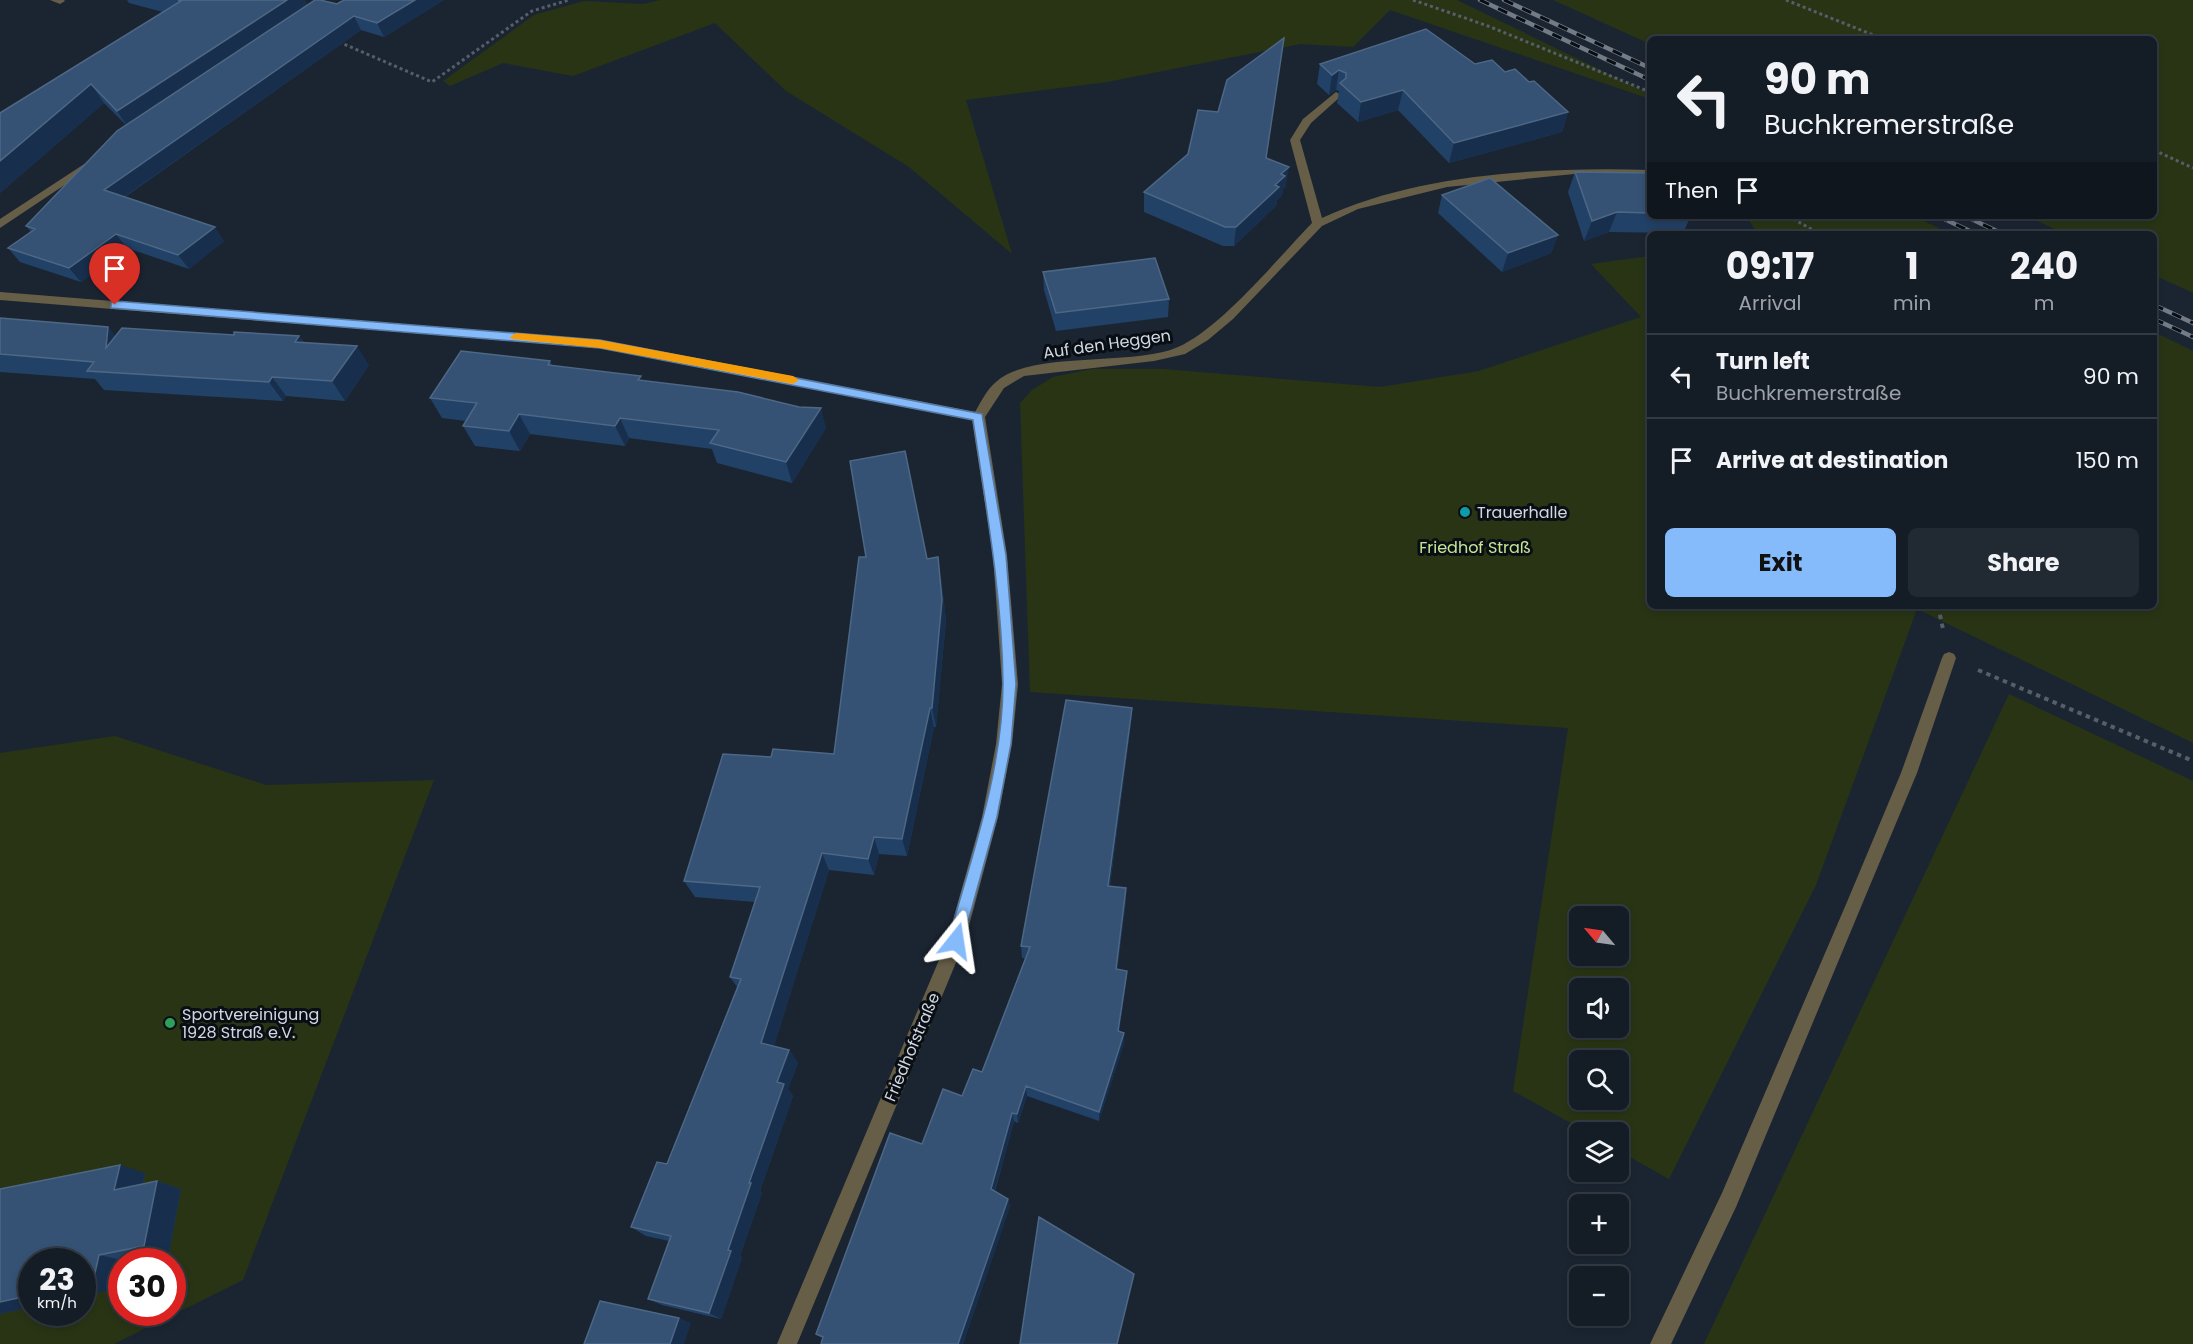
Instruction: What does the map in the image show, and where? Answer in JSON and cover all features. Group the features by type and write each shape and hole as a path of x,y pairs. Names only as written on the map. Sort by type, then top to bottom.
{"street":[{"path":"1318,224 1295,140 1307,121 1336,94"},
{"path":"0,224 106,153"},
{"name":"Auf den Heggen","path":"978,417 1000,385 1021,372 1154,357 1181,351 1204,337 1229,316 1318,224 1354,207 1447,184 1574,171 1647,173"},
{"path":"0,297 600,344 978,417"},
{"name":"Friedhofstraße","path":"787,1344 956,941 990,817 1004,744 1010,684 1000,555 978,417"},
{"path":"1660,1344 1729,1200 1909,774 1949,658"}],"path":[{"path":"334,40 432,82 532,11 569,0"},
{"path":"1413,0 1488,26 1647,92"},
{"path":"1786,0 1876,36"},
{"path":"2157,151 2193,168"},
{"path":"1793,219 1815,231"},
{"path":"1949,658 2193,761"}],"green space":[{"path":"660,0 1457,0 1647,93 1647,98 1390,10 1353,47 1300,44 1107,82 966,100 1012,254 909,167 786,91 715,23 573,76 503,63 450,86 443,81 534,15 584,1 643,4"},
{"path":"1553,0 2193,0 2193,293 2157,276 2157,231 2059,231 2033,219 2157,219 2157,36 1647,36 1647,43"},
{"path":"1748,219 1920,219 1945,231 1756,231"},
{"name":"Friedhof Straß","path":"1647,256 1647,609 1917,609 1816,885 1669,1179 1629,1157 1629,1122 1569,1122 1513,1091 1568,728 1030,692 1020,403 1032,390 1053,377 1092,369 1163,369 1380,387 1479,371 1641,317 1591,264"},
{"name":"Friedhof Straß","path":"2157,333 2193,351 2193,743 1917,609 2157,609"},
{"path":"2009,694 2193,781 2193,1344 1704,1344"},
{"name":"Sportvereinigung 1928 Straß e.V.","path":"115,736 266,785 434,780 243,1280 186,1308 186,1248 108,1248 108,1326 150,1326 114,1344 0,1344 0,753"}],"building":[{"path":"178,0 287,0 117,111 91,84 0,161 0,113 181,1"},
{"path":"315,0 337,4 344,0 415,0 377,23 354,16 104,190 215,227 178,255 116,234 69,268 8,248 35,229 26,226 117,131"},
{"path":"1426,29 1475,64 1492,60 1505,72 1515,69 1529,82 1534,81 1568,112 1454,143 1403,90 1361,102 1340,83 1346,78 1346,73 1339,70 1332,75 1320,64"},
{"path":"1284,38 1266,158 1289,167 1281,174 1285,176 1275,185 1279,187 1236,227 1225,227 1144,192 1188,154 1198,110 1218,112 1227,80"},
{"path":"1575,172 1647,173 1647,213 1617,212 1592,221"},
{"path":"1490,178 1558,235 1508,253 1442,195"},
{"path":"1155,258 1169,299 1056,313 1043,272"},
{"path":"0,318 108,327 106,348 122,328 234,335 234,332 299,336 295,342 357,346 332,381 272,377 269,382 87,371 94,362 0,354"},
{"path":"461,351 550,361 548,365 641,376 638,380 738,392 799,407 821,408 786,462 710,443 719,430 620,418 615,426 519,414 509,431 463,426 477,403 430,398"},
{"path":"905,451 927,559 938,557 942,600 932,708 930,708 902,839 874,837 868,859 822,853 761,1043 789,1050 777,1082 784,1084 749,1183 751,1183 728,1250 731,1251 709,1313 648,1299 671,1236 631,1227 657,1162 667,1164 741,979 730,977 760,887 684,881 723,754 771,757 773,749 834,754 859,557 866,557 850,461"},
{"path":"1066,700 1132,708 1108,886 1126,888 1116,969 1127,971 1118,1031 1124,1033 1099,1112 1026,1086 1017,1114 1012,1113 991,1189 1008,1199 958,1344 821,1344 823,1337 816,1334 890,1133 922,1144 943,1089 962,1096 973,1069 982,1072 1030,947 1021,946"},
{"path":"120,1165 114,1190 157,1181 144,1246 108,1248 108,1253 99,1255 96,1268 96,1248 18,1248 18,1298 0,1302 0,1189"},
{"path":"1039,1217 1134,1274 1117,1344 1020,1344"},
{"path":"600,1301 679,1318 670,1344 584,1344"}],"railway":[{"path":"1480,0 1647,79"},
{"path":"1504,0 1647,67"},
{"path":"1944,219 1970,231"},
{"path":"1971,219 1997,231"},
{"path":"2157,306 2193,323"},
{"path":"2157,320 2193,337"}],"slow traffic":[{"path":"516,337 600,344 793,380"}],"place":[{"name":"Trauerhalle","path":"1465,512"},
{"name":"Sportvereinigung 1928 Straß e.V.","path":"170,1023"}],"route":[{"path":"115,305 600,344 978,417 1000,555 1010,684 1004,744 990,817 956,941"}]}
